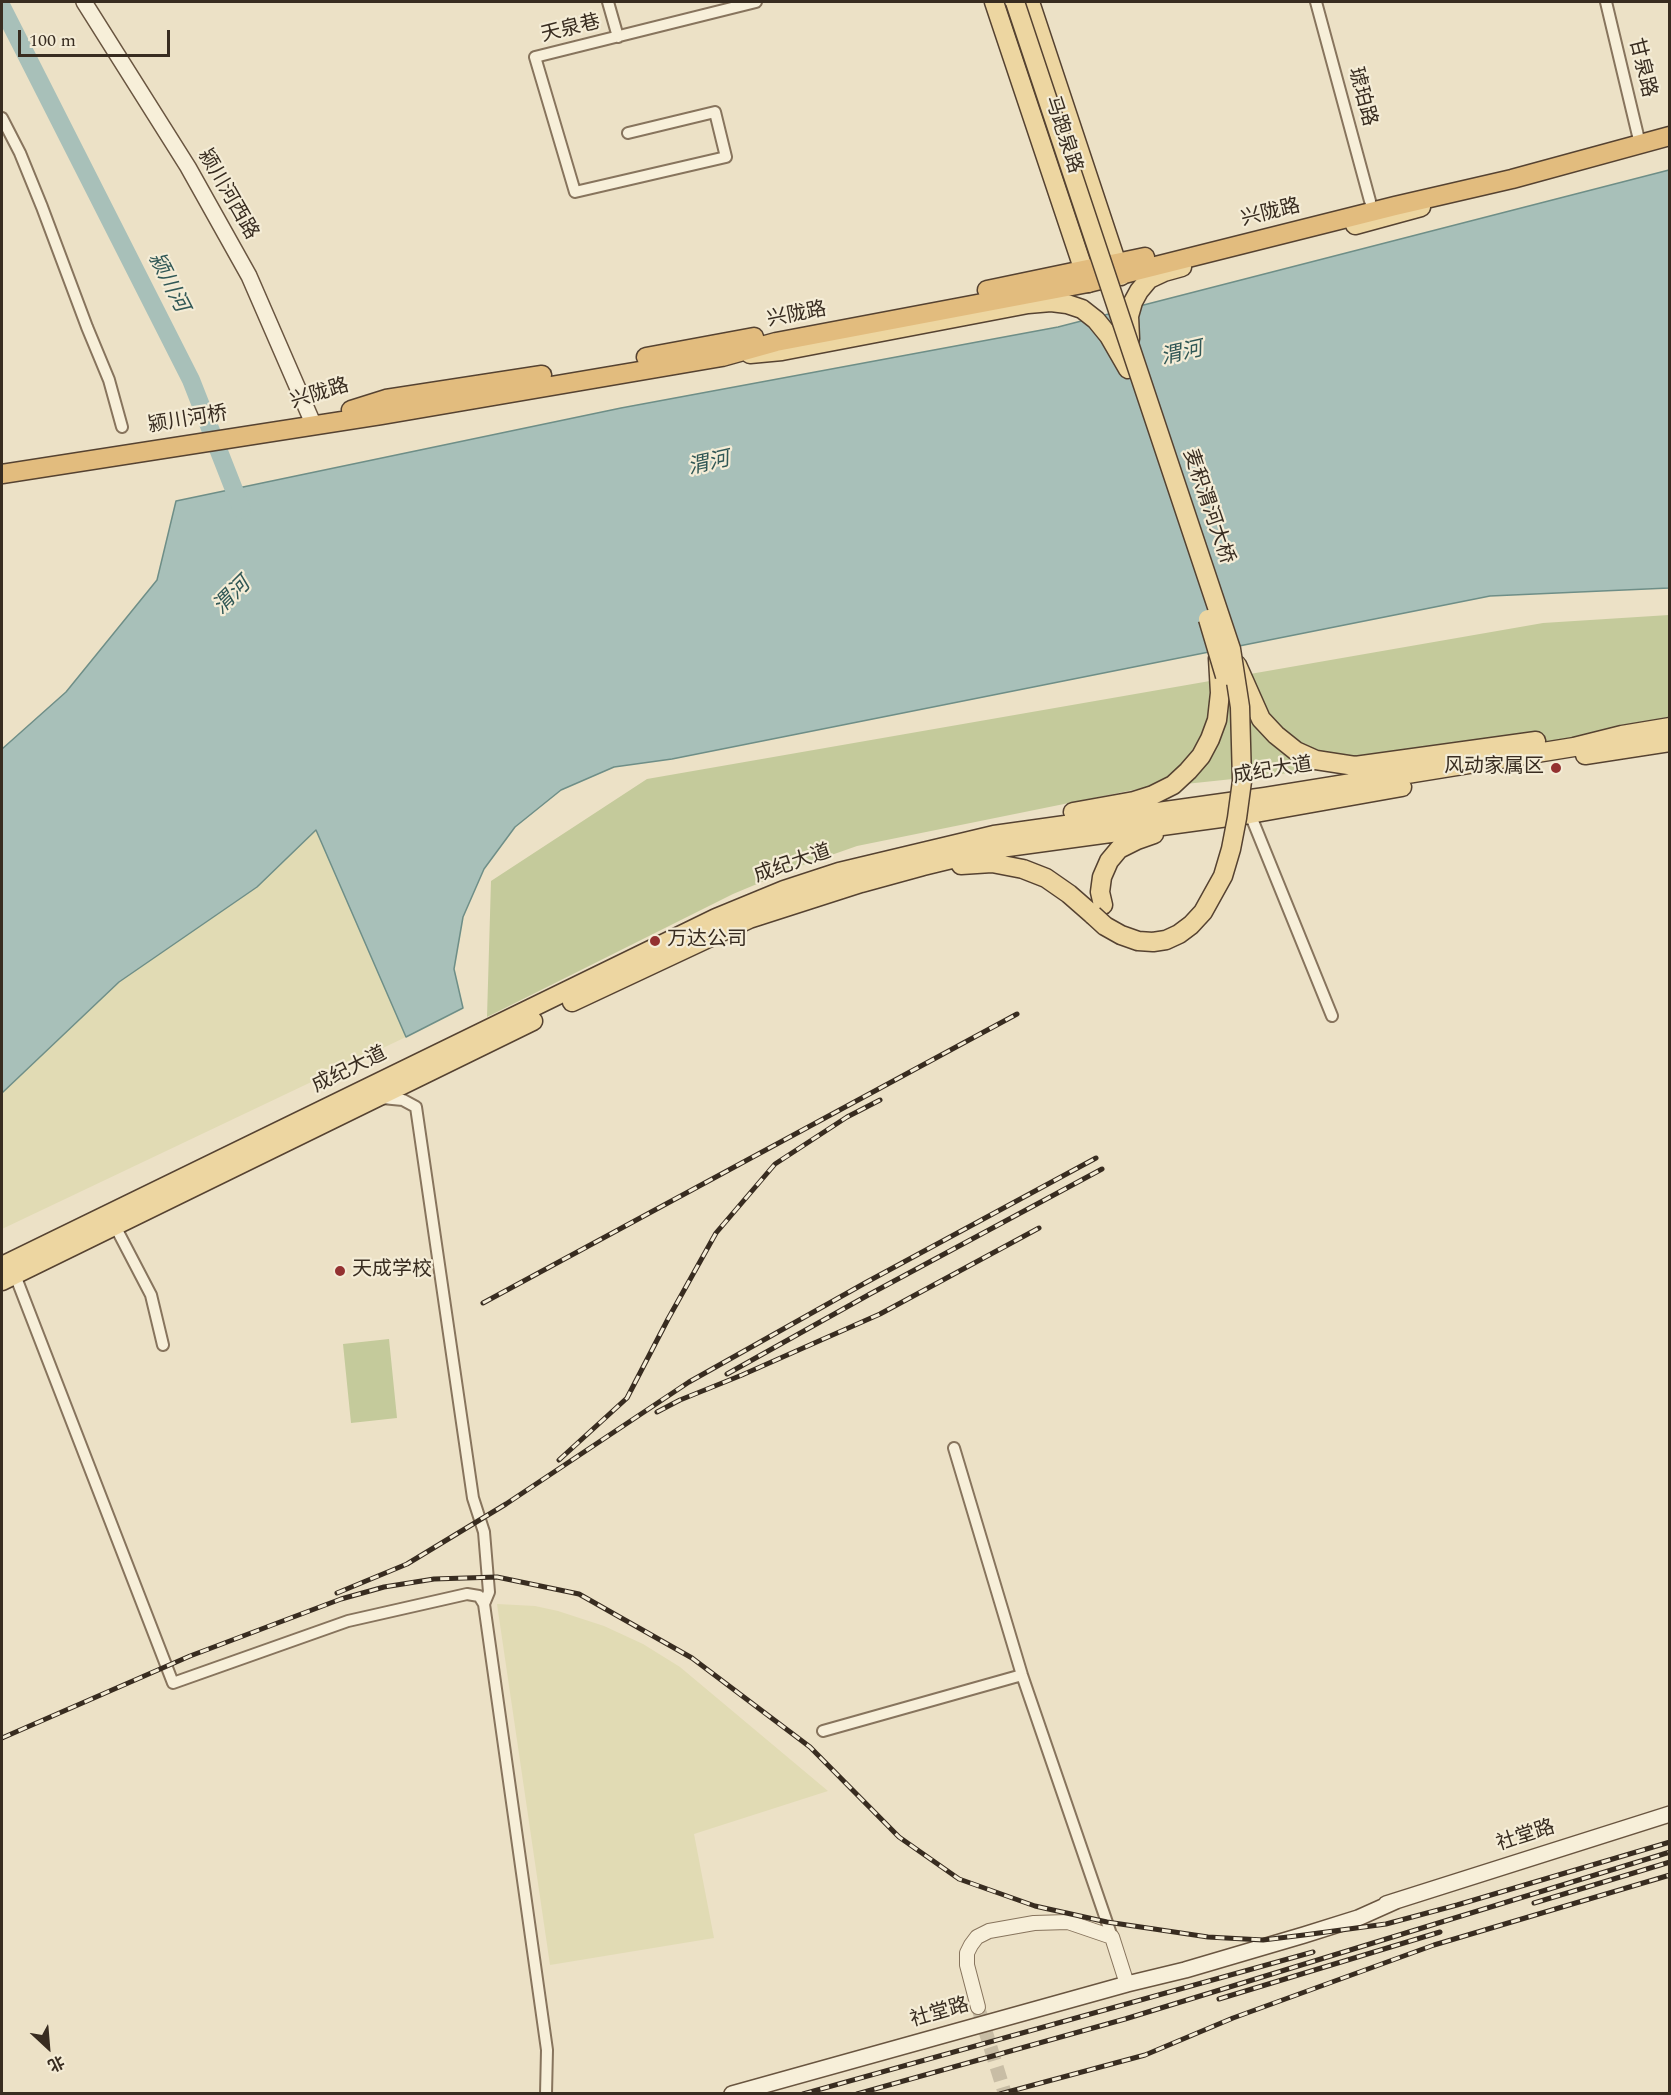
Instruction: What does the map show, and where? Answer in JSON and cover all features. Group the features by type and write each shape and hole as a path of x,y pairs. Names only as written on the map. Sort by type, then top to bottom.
{"highway":[{"name":"兴陇路","path":"288,428 381,415 722,357 776,342 1119,270 1512,179 1639,139 1670,125"},
{"name":"兴陇路","path":"1119,270 1370,201 1639,139 1670,136"},
{"name":"兴陇路","path":"288,428 386,399 609,364 1086,277"},
{"name":"颍川河桥","path":"2,474 288,428"}],"main road":[{"name":"颍川河西路","path":"84,2 188,167 249,276 315,420"},
{"name":"颍川河西路","path":"93,2 194,162 256,275 315,420"},
{"name":"马跑泉路","path":"994,2 1086,277"},
{"name":"麦积渭河大桥","path":"1007,2 1132,366"},
{"name":"麦积渭河大桥","path":"923,866 992,863 1023,869 1046,878 1098,910 1105,926 1121,935 1138,941 1166,940 1191,925 1212,899 1223,876 1231,849 1242,781 1240,707 1224,650 1015,2"},
{"name":"马跑泉路","path":"1030,2 1119,270"},
{"path":"1132,366 1128,332 1129,316 1132,302 1149,279 1183,267 1397,215 1512,179"},
{"path":"722,357 782,351 1028,304 1051,302 1082,309 1096,320 1132,366"},
{"path":"1224,650 1261,718 1276,735 1296,751 1316,760 1355,766 1553,739 1622,735"},
{"path":"839,872 892,848 981,827 1134,801 1153,795 1173,784 1201,756 1217,720 1224,650"},
{"name":"成纪大道","path":"6,1274 716,918 784,890 839,872 994,835 1265,797 1574,747 1622,735 1670,727"},
{"name":"成纪大道","path":"6,1274 115,1226 538,1018 749,918 861,883 993,849 1250,814 1531,763 1670,742"},
{"path":"1098,910 1102,877 1109,861 1119,849 1185,822"},
{"name":"社堂路","path":"732,2094 1326,1929 1396,1901 1670,1814"}],"street":[{"path":"608,2 618,37"},
{"name":"天泉巷","path":"628,133 715,112 726,157 575,192 535,57 756,2"},
{"name":"琥珀路","path":"1316,2 1370,201"},
{"name":"甘泉路","path":"1606,2 1639,139"},
{"path":"2,118 20,153 42,207 109,380 122,427"},
{"path":"1250,814 1332,1016"},
{"path":"379,1098 403,1100 416,1107 473,1497 484,1532 489,1592 484,1604"},
{"path":"115,1226 151,1295 163,1345"},
{"path":"6,1274 173,1683 348,1621 467,1594 479,1596 484,1604 547,2050 546,2094"},
{"path":"954,1448 1022,1675 1127,1983"},
{"path":"823,1731 1022,1675"},
{"path":"978,2007 967,1965 967,1953 977,1937 989,1931 1034,1923 1068,1922 1112,1937"}],"shaded area":[{"path":"316,830 406,1037 2,1229 2,1093 119,982 257,887"},
{"path":"497,1604 535,1606 558,1611 604,1626 643,1644 680,1667 828,1791 694,1834 714,1938 550,1965"}],"green space":[{"path":"1669,615 1669,733 1138,789 857,846 800,866 733,894 487,1017 491,881 647,779 1543,623"},
{"path":"389,1339 397,1418 351,1423 343,1344"}],"water":[{"name":"渭河","path":"1669,170 1669,588 1490,596 672,759 614,767 561,790 515,827 484,869 463,917 454,969 463,1008 406,1037 316,830 257,887 119,982 2,1093 2,749 66,692 157,580 176,501 621,408 1058,327"}],"waterway":[{"name":"颍川河","path":"2,7 191,380 242,510"}],"tunnel":[{"path":"978,2007 1005,2094"}],"railway":[{"path":"483,1303 1017,1014"},
{"path":"559,1460 627,1398 716,1233 775,1164 847,1117 880,1100"},
{"path":"337,1593 407,1564 506,1504 689,1382 865,1283 1096,1158"},
{"path":"727,1374 1102,1169"},
{"path":"657,1412 880,1314 1039,1228"},
{"path":"2,1738 190,1656 341,1599 384,1587 434,1579 497,1577 579,1594 692,1658 810,1747 899,1837 959,1879 1035,1906 1107,1922 1208,1937 1263,1940 1386,1924 1670,1842"},
{"path":"857,2094 1125,2019 1670,1852"},
{"path":"1534,1903 1670,1862"},
{"path":"1000,2094 1145,2055 1233,2018 1434,1945 1670,1875"},
{"path":"1219,1999 1440,1932"},
{"path":"803,2094 1313,1952"}],"place":[{"name":"风动家属区","path":"1556,768"},
{"name":"万达公司","path":"655,941"},
{"name":"天成学校","path":"340,1271"}]}
